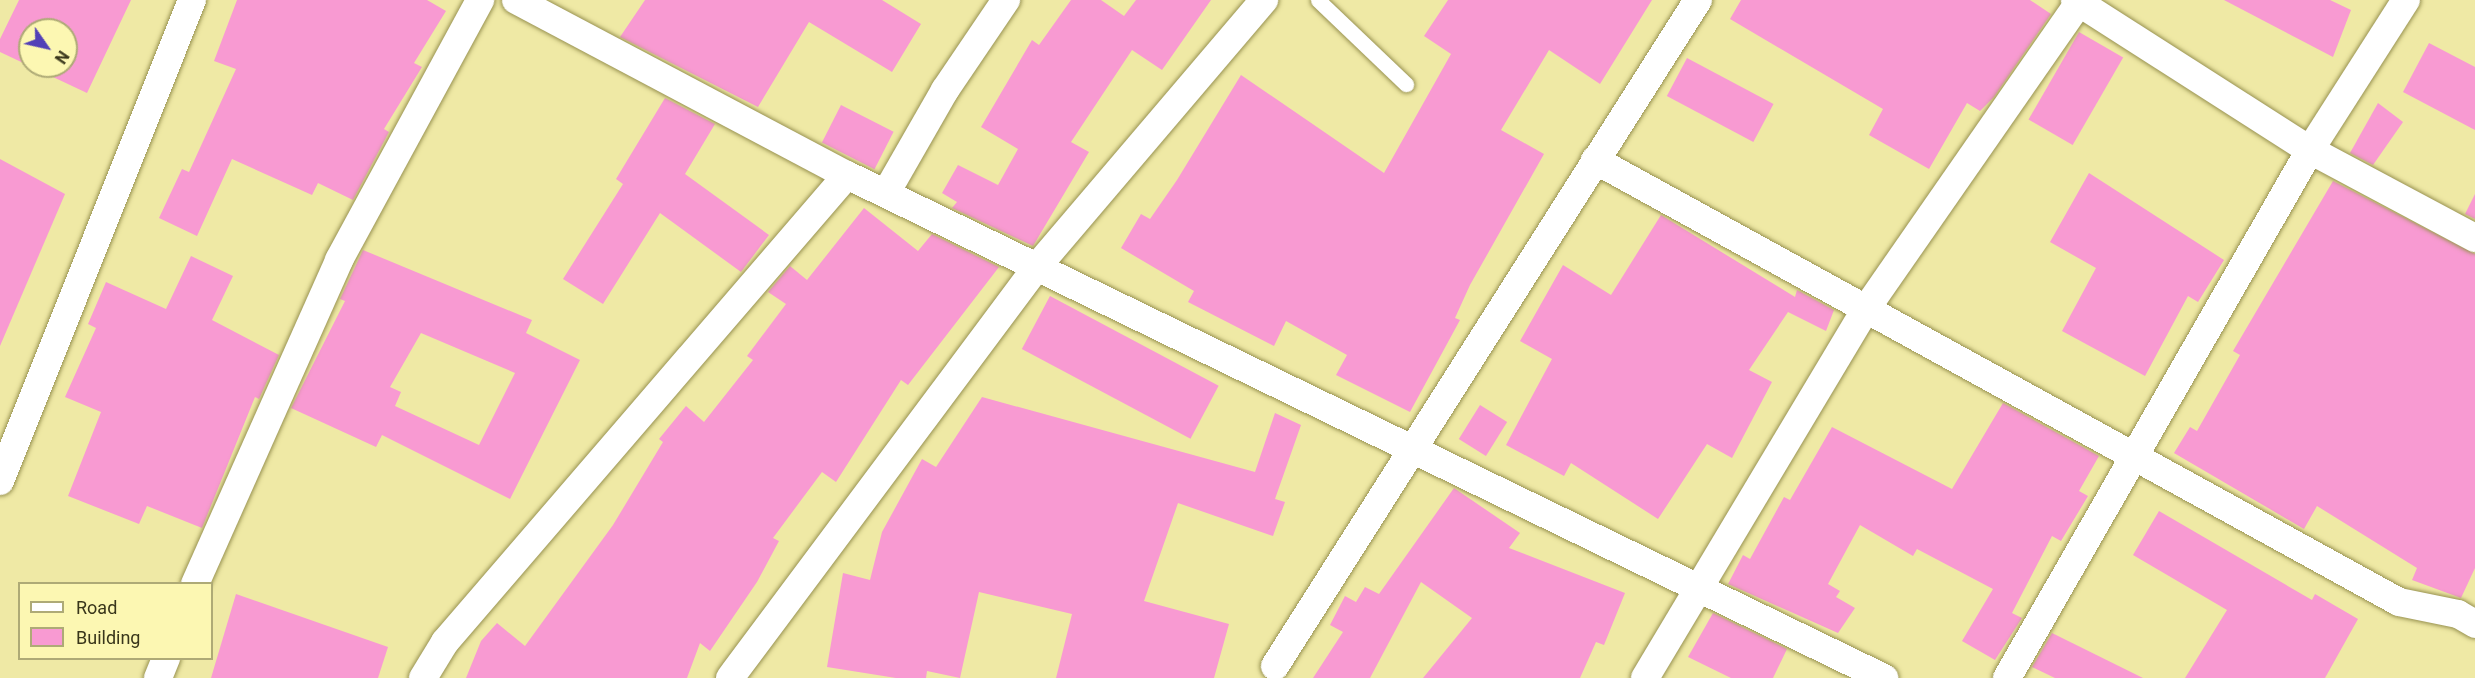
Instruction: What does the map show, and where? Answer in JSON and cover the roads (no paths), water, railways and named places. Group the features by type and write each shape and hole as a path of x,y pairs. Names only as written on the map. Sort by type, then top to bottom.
{"street":[{"path":"0,481 192,0"},
{"path":"196,582 339,260 480,0"},
{"path":"516,0 847,175 1415,451 1700,585 1884,678"},
{"path":"886,194 945,90 1006,0"},
{"path":"730,678 1036,268 1264,0"},
{"path":"1275,666 1415,451 1595,160 1698,0"},
{"path":"2007,678 2310,150 2406,0"},
{"path":"1645,678 1866,309 2077,1 2310,150 2475,238"},
{"path":"1595,160 2136,454 2399,602 2458,614 2475,624"},
{"path":"423,678 445,642 847,175"},
{"path":"158,678 165,660"}],"lane":[{"path":"1318,0 1406,84"}]}
